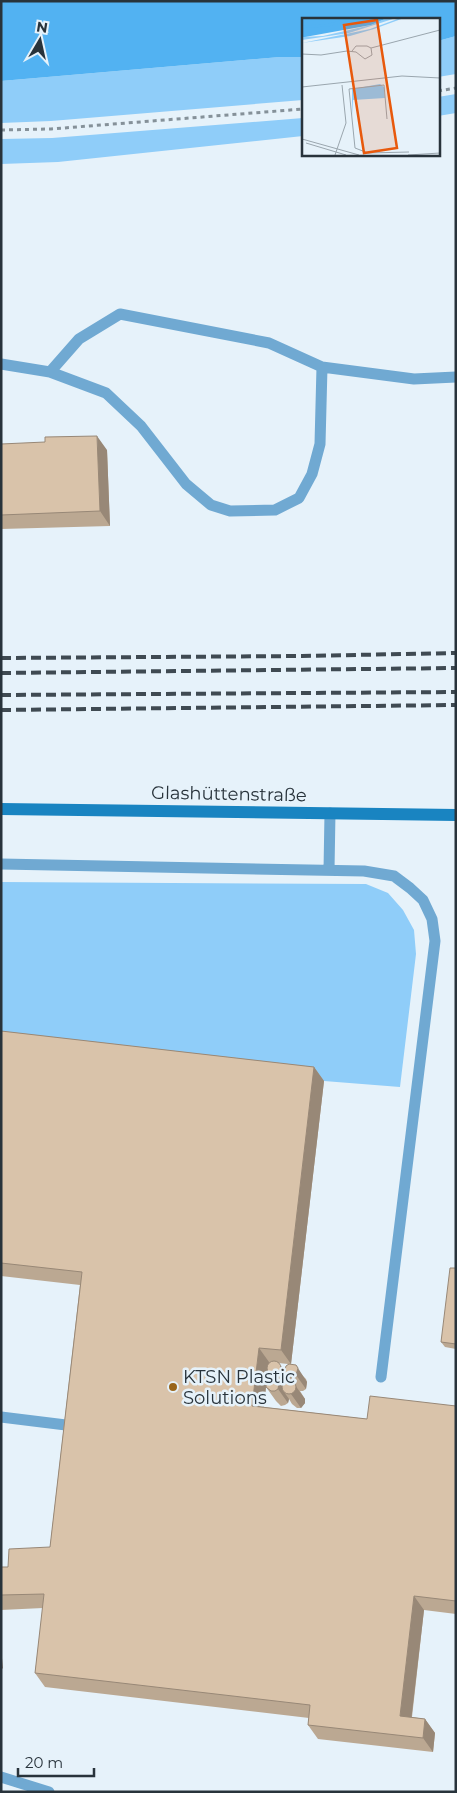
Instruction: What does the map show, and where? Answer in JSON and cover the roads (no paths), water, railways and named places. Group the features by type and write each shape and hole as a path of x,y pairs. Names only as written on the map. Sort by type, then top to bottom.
{"street":[{"name":"Glashüttenstraße","path":"1,809 456,815"}],"lane":[{"path":"50,372 79,340 120,314 269,343 322,367 414,379 456,377"},
{"path":"1,364 50,372 106,393 141,426 186,484 211,505 230,511 275,510 300,498 312,474 320,444 322,367"},
{"path":"329,870 330,813"},
{"path":"1,864 364,871 394,876 422,900 432,918 434,951 381,1377"},
{"path":"1,1417 74,1426"},
{"path":"1,1777 50,1792"}],"railway":[{"path":"1,658 456,653"},
{"path":"1,673 456,668"},
{"path":"1,695 456,692"},
{"path":"1,710 456,705"}],"place":[{"name":"KTSN Plastic Solutions","path":"173,1387"}]}
